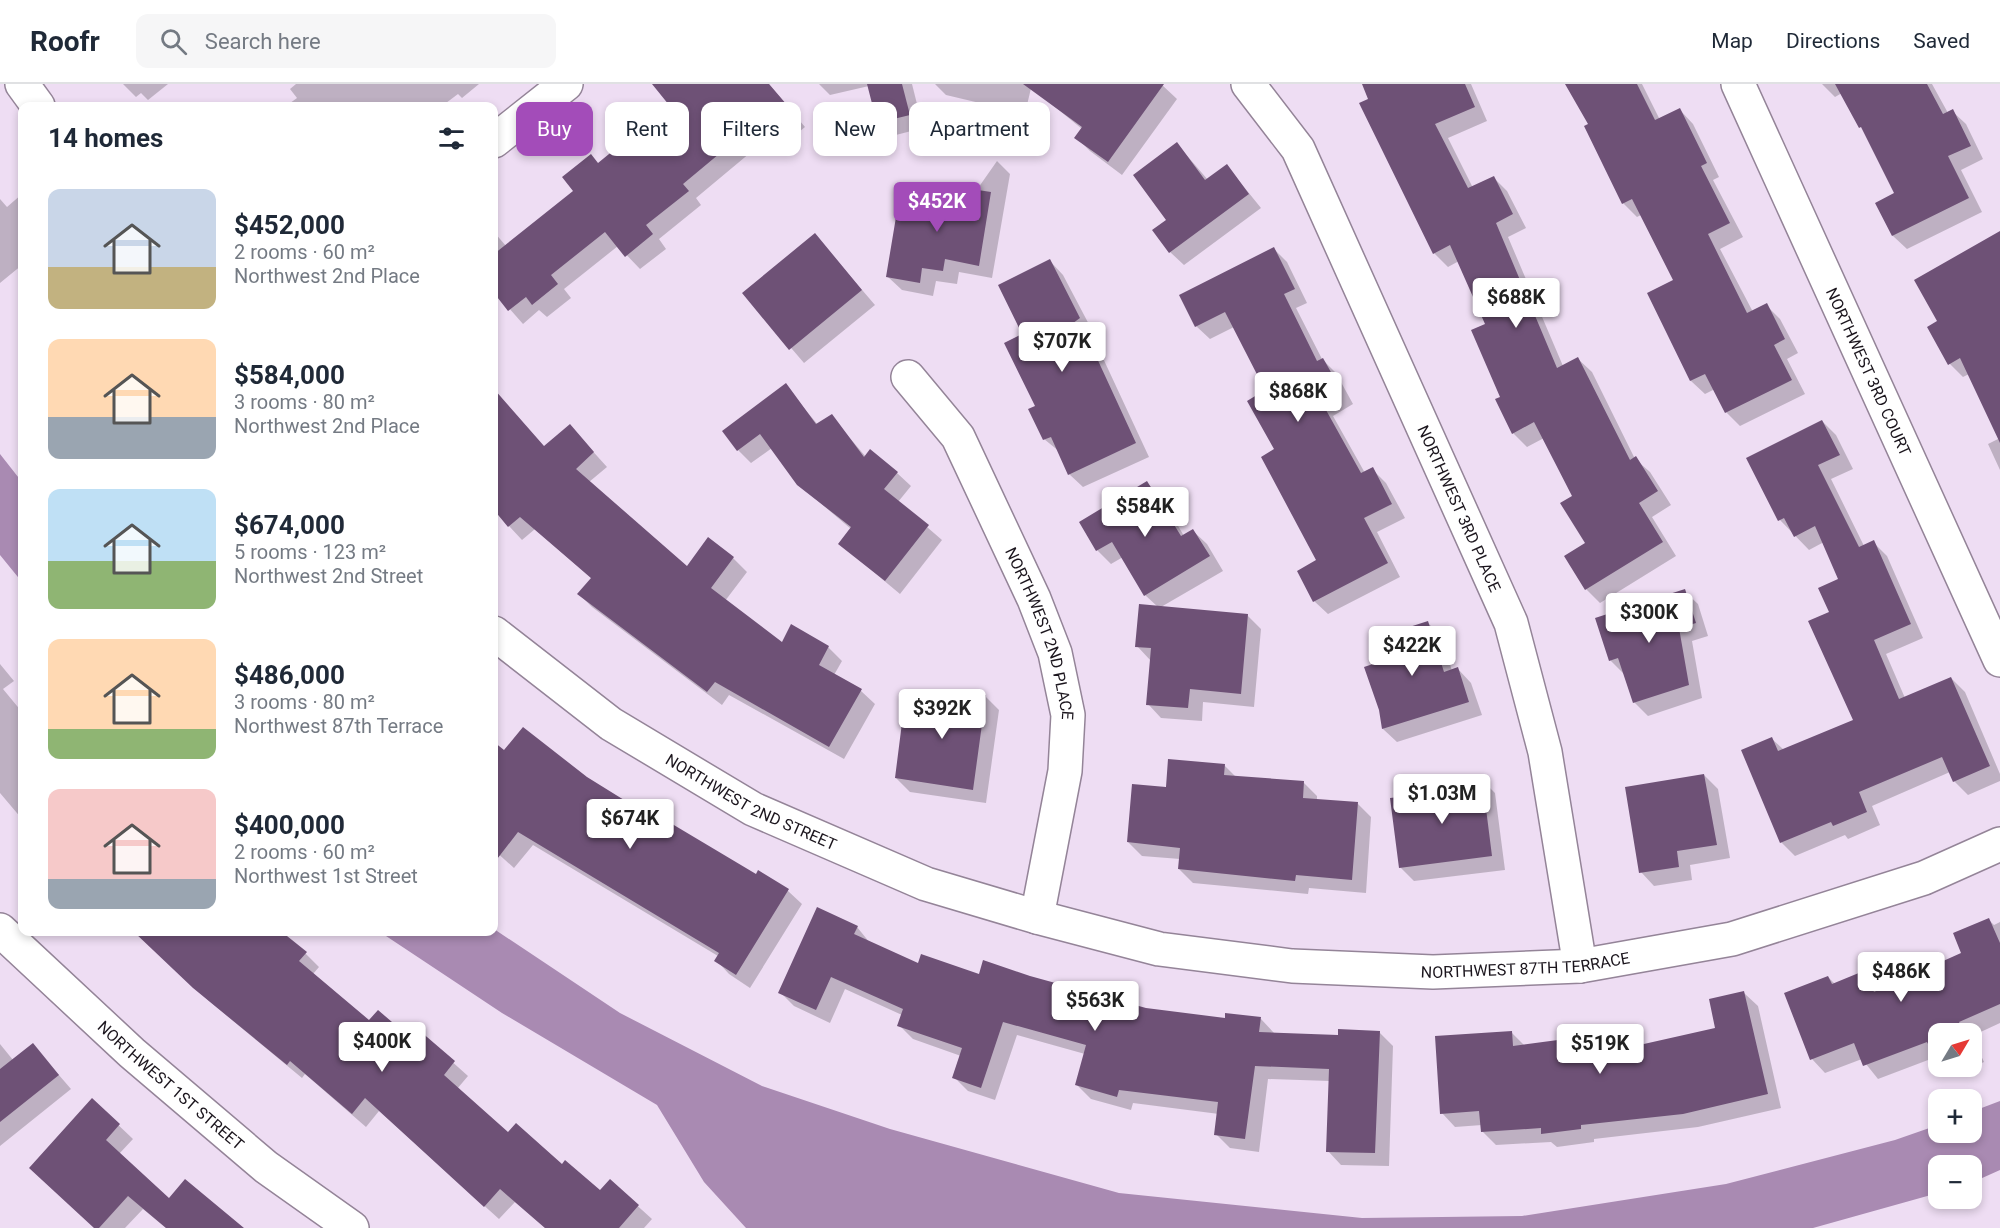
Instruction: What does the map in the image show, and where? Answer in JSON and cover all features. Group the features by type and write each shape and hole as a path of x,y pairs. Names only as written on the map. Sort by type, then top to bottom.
{"street":[{"path":"21,84 35,102"},
{"path":"498,138 566,84"},
{"name":"NORTHWEST 3RD PLACE","path":"1248,84 1298,149 1511,623 1545,752 1580,966"},
{"name":"NORTHWEST 3RD COURT","path":"1738,84 2000,660"},
{"name":"NORTHWEST 2ND PLACE","path":"908,377 958,436 1034,599 1055,653 1068,715 1065,771 1037,917"},
{"name":"NORTHWEST 2ND STREET","path":"498,636 611,724 753,809 926,884 1037,917"},
{"name":"NORTHWEST 87TH TERRACE","path":"1037,917 1159,949 1292,966 1433,972 1580,966 1732,939 1924,878 2000,844"},
{"name":"NORTHWEST 1ST STREET","path":"0,930 132,1053 266,1167 352,1228"}],"shaded area":[{"path":"0,454 18,477 18,577 0,555"},
{"path":"498,932 620,1013 762,1086 890,1129 1119,1193 1362,1218 1522,1216 1726,1184 1895,1140 1928,1128 1928,1143 1982,1143 1982,1108 2000,1101 2000,1170 1982,1178 1982,1155 1928,1155 1928,1196 1813,1228 746,1228 704,1182 657,1105 502,1013 386,936 498,936"}],"building":[{"path":"652,84 769,84 784,102 701,102 701,156 717,156 683,184 689,191 646,225 653,234 625,257 605,232 551,275 558,284 532,305 526,297 508,311 498,298 498,251 573,191 562,177 588,156 593,156 598,163 607,156 689,156 689,102 667,102"},
{"path":"867,84 902,84 909,115 897,118 897,102 872,102"},
{"path":"1023,84 1164,84 1108,162 1074,138 1082,127"},
{"path":"1362,84 1465,84 1475,107 1435,124 1468,188 1494,176 1513,214 1496,223 1557,368 1578,357 1630,460 1636,456 1658,491 1639,503 1663,542 1585,590 1564,556 1585,543 1560,503 1572,496 1534,422 1512,434 1495,399 1500,397 1471,330 1485,324 1450,245 1433,254 1359,103 1368,99"},
{"path":"1565,84 1637,84 1655,120 1680,108 1707,163 1701,166 1730,223 1708,234 1747,313 1767,303 1785,339 1774,345 1792,380 1725,413 1705,374 1690,381 1647,293 1673,280 1632,199 1622,204 1584,126 1588,124"},
{"path":"1835,84 1927,84 1943,114 1953,109 1971,146 1948,156 1969,198 1892,236 1875,203 1894,193 1861,127 1859,128"},
{"path":"1177,142 1205,180 1227,164 1249,194 1169,253 1152,230 1166,220 1133,175"},
{"path":"958,187 991,192 979,266 945,259 943,271 922,268 920,283 886,277 900,193 955,203"},
{"path":"2000,231 2000,443 1960,358 1948,365 1927,327 1937,321 1914,280"},
{"path":"815,233 862,290 789,350 742,293"},
{"path":"1274,247 1295,289 1284,294 1317,361 1323,358 1341,390 1321,401 1361,473 1373,467 1392,504 1364,518 1388,563 1313,602 1297,571 1316,560 1261,457 1274,449 1247,401 1265,390 1225,312 1195,327 1179,295"},
{"path":"1050,259 1080,318 1058,334 1068,351 1089,341 1136,443 1068,475 1051,437 1043,440 1028,409 1035,406 1004,343 1022,334 998,285"},
{"path":"786,383 816,424 832,414 864,457 870,449 898,472 884,489 929,525 885,581 838,544 851,527 797,485 760,434 737,451 722,431"},
{"path":"498,394 544,446 570,424 594,452 576,469 687,566 708,537 734,557 711,588 782,642 791,624 829,646 819,665 862,689 829,747 715,682 707,692 577,594 591,578 520,517 508,527 498,515"},
{"path":"1822,420 1840,455 1818,465 1859,547 1874,540 1911,624 1874,640 1899,699 1951,677 1990,766 1953,782 1942,757 1859,792 1867,812 1833,826 1831,822 1780,843 1741,750 1772,737 1778,751 1853,720 1808,621 1829,612 1818,588 1838,579 1815,526 1794,537 1784,518 1778,521 1746,458"},
{"path":"1147,481 1181,536 1193,529 1210,556 1144,596 1112,542 1096,551 1079,522"},
{"path":"1685,589 1696,623 1679,628 1689,685 1633,703 1618,658 1609,661 1595,618"},
{"path":"1139,604 1248,614 1241,694 1190,689 1188,708 1146,705 1151,648 1135,647"},
{"path":"1428,621 1444,672 1458,667 1469,702 1382,729 1379,710 1364,667 1376,663 1369,640"},
{"path":"945,689 986,695 973,790 895,778 905,699 943,704"},
{"path":"523,727 587,777 645,813 647,809 756,874 758,870 789,889 736,975 714,961 719,953 518,832 498,858 498,745 504,750"},
{"path":"1168,759 1225,764 1224,775 1304,781 1303,798 1358,802 1352,880 1296,875 1295,881 1178,869 1180,848 1127,842 1132,784 1166,787"},
{"path":"1704,774 1717,845 1677,851 1679,867 1639,873 1625,787"},
{"path":"1482,777 1492,856 1399,868 1390,798 1453,791 1452,781"},
{"path":"817,907 858,926 854,934 918,963 921,954 979,974 983,960 1030,976 1146,1008 1225,1018 1225,1013 1261,1017 1259,1032 1338,1035 1338,1029 1380,1031 1375,1153 1326,1152 1329,1069 1255,1066 1245,1139 1214,1135 1218,1102 1119,1090 1117,1097 1075,1085 1086,1045 1003,1022 981,1088 952,1078 962,1048 897,1026 903,1009 831,977 816,1010 778,993"},
{"path":"1989,918 2000,943 2000,1004 1960,1023 1928,1023 1928,1044 1927,1042 1863,1066 1854,1043 1810,1060 1784,993 1828,976 1832,984 1866,970 1874,992 1961,953 1953,933"},
{"path":"138,936 287,936 307,952 299,961 369,1020 378,1010 413,1040 420,1031 455,1061 444,1075 508,1132 516,1123 562,1164 565,1160 600,1190 610,1179 639,1205 619,1228 545,1228 500,1189 484,1207 365,1098 352,1114 290,1061 287,1065 193,988"},
{"path":"1744,991 1768,1094 1683,1114 1581,1125 1581,1129 1541,1134 1541,1128 1481,1132 1479,1111 1440,1114 1435,1036 1512,1031 1513,1046 1633,1030 1635,1046 1715,1028 1709,999"},
{"path":"33,1043 59,1075 0,1122 0,1069"},
{"path":"92,1098 120,1124 106,1140 169,1198 185,1179 244,1228 166,1228 128,1196 99,1228 94,1228 29,1168"}]}
